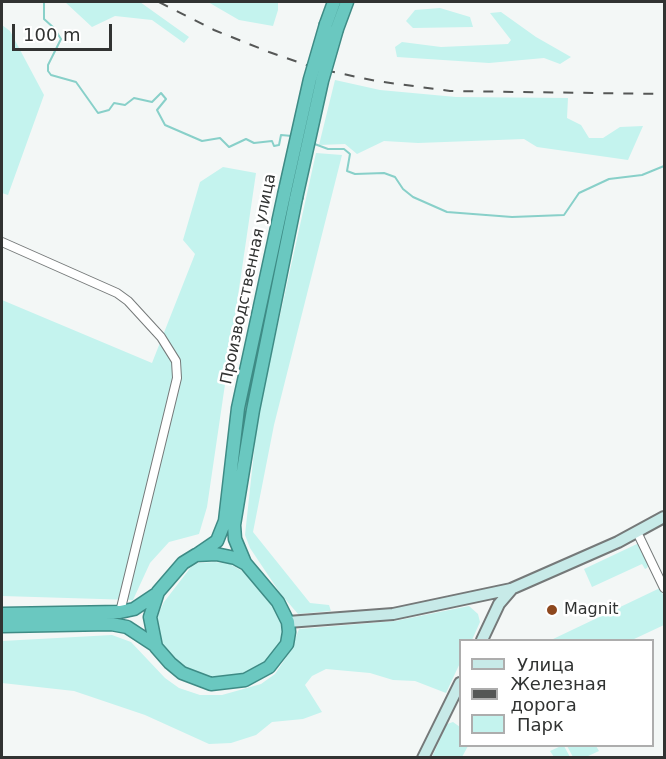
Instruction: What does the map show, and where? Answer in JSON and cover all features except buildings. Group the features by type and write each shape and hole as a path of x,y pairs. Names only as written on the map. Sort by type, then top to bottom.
{"highway":[{"name":"Производственная улица","path":"332,27 334,2"},
{"name":"Производственная улица","path":"246,564 235,539 234,525 310,79 332,27 347,2"},
{"name":"Производственная улица","path":"196,555 217,541 223,527 238,408 290,196"},
{"path":"2,614 120,612 146,603 177,569 196,555 216,554 235,558 246,564 278,602 288,622 287,644 269,667 245,680 211,684 189,676 170,663 156,646 128,627 111,624 2,626"},
{"path":"156,646 150,617 158,592"}],"main road":[{"path":"288,622 393,614 511,589 637,532 664,517"},
{"path":"482,639 499,604 511,589"},
{"path":"476,598 487,606 489,625"},
{"path":"423,758 459,685"}],"street":[{"path":"2,242 117,292 161,337 176,361 177,378 120,612"},
{"path":"637,532 664,588"}],"green space":[{"path":"65,2 140,2 189,37 184,43 152,20 115,16 92,27"},
{"path":"208,2 278,2 278,10 273,26 239,20"},
{"path":"440,8 470,17 473,27 413,28 406,21 415,10"},
{"path":"501,12 536,37 571,57 560,64 544,58 489,63 397,57 395,47 402,42 441,47 508,44 511,40 490,13"},
{"path":"2,25 10,31 44,95 8,195 2,193"},
{"path":"335,80 380,90 456,97 568,98 567,118 581,125 589,138 603,138 620,127 643,126 628,160 537,147 524,139 418,143 384,141 357,154 345,144 319,145"},
{"path":"316,153 342,155 274,425 253,532 310,603 329,605 331,611 298,614 280,593 250,548 245,535 258,415"},
{"path":"223,167 256,173 207,507 199,534 169,542 150,563 133,600 2,596 2,300 152,363 195,254 183,240 200,182"},
{"path":"639,543 649,564 647,568 645,569 642,564 592,587 584,569"},
{"path":"198,563 230,564 242,571 262,589 282,622 283,631 282,642 267,662 258,669 226,678 208,678 195,674 182,665 161,643 155,630 157,617 164,602 191,567"},
{"path":"660,588 664,597 664,625 634,639 553,639"},
{"path":"469,606 478,614 480,622 472,639 459,639 459,665 446,693 415,681 393,680 370,673 326,669 312,676 305,685 322,712 303,719 272,722 256,735 231,743 209,744 145,715 74,691 2,683 2,641 112,635 131,642 165,678 179,688 200,695 222,695 261,684 275,674 291,650 299,629 395,621"},
{"path":"453,722 459,726 459,747 467,747 462,757 432,757 447,724"},
{"path":"565,747 570,757 554,757 550,751"},
{"path":"568,747 597,747 599,751 586,757 573,757"}],"waterway":[{"path":"44,2 44,19 61,39 48,65 48,71 51,75 76,82 98,113 109,110 114,103 125,105 134,98 152,102 161,93 166,99 157,110 165,125 202,141 220,138 229,147 246,139 254,143 272,141 274,146 279,145 281,135 292,136"},
{"path":"312,143 328,149 344,149 350,154 347,171 355,174 384,173 395,177 403,189 413,197 447,212 512,217 564,215 579,193 609,179 642,175 664,166"}],"railway":[{"path":"159,2 214,30 269,52 315,68 376,81 450,91 664,94"}],"place":[{"name":"Magnit","path":"552,610"}]}
